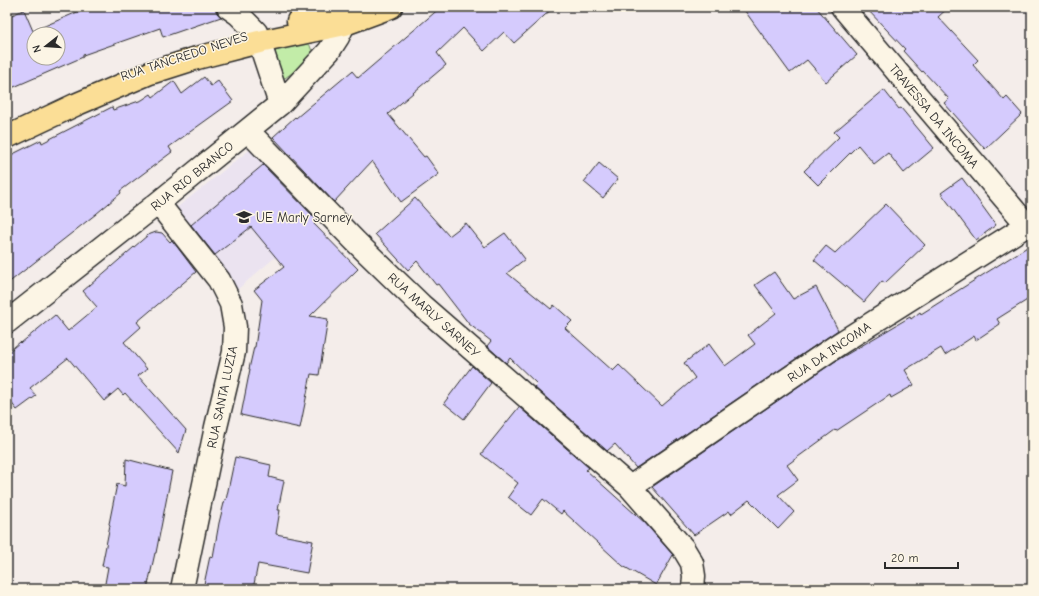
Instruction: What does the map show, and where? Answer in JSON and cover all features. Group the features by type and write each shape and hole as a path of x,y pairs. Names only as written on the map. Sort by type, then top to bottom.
{"main road":[{"name":"RUA TANCREDO NEVES","path":"7,128 71,96 147,65 194,50 258,37 347,13 391,7"},
{"name":"RUA TANCREDO NEVES","path":"7,137 75,104 150,74 258,37"}],"street":[{"name":"TRAVESSA DA INCOMA","path":"842,7 1029,223"},
{"path":"236,9 258,37 280,104"},
{"name":"RUA RIO BRANCO","path":"7,322 158,203 280,104 329,51 347,13"},
{"name":"RUA MARLY SARNEY","path":"248,131 356,242 421,305 630,487 683,548 692,563 694,576 693,589"},
{"name":"RUA SANTA LUZIA","path":"158,203 219,280 231,304 235,327 234,352 216,427 182,589"},
{"name":"RUA DA INCOMA","path":"630,487 839,344 1029,223"}],"shaded area":[{"name":"UE Marly Sarney","path":"252,148 314,224 238,289 174,210"}],"green space":[{"path":"308,40 314,57 285,78 280,76 272,52"}],"building":[{"path":"89,7 216,7 217,13 221,17 163,37 160,28 83,55 83,57 66,64 66,26 45,26"},
{"path":"441,7 554,7 514,43 504,32 484,51 463,28 437,53 446,65 388,114 424,157 426,156 439,174 401,202 372,161 334,202 273,137 295,117 296,118 352,71 358,78"},
{"path":"742,7 816,7 857,55 826,82 807,60 790,73"},
{"path":"865,7 949,7 938,17 978,60 973,65 1004,100 1007,97 1022,114 985,149 944,103 949,99 923,71 922,72 903,51 905,49"},
{"path":"24,10 31,26 26,26 26,66 62,66 7,90 7,17"},
{"path":"204,77 211,86 218,81 233,101 169,147 172,152 120,191 121,193 96,214 7,284 7,157 41,140 42,143 112,107 113,110 142,100 151,94 153,97 174,81 182,94"},
{"path":"884,90 934,148 904,173 888,153 874,164 858,145 818,185 804,171 839,137 834,132"},
{"path":"599,163 618,179 603,198 584,182"},
{"path":"263,165 317,220 314,224 358,269 310,316 328,319 319,375 311,374 300,428 241,415 249,369 255,347 262,300 254,290 284,267 251,227 215,255 191,225"},
{"path":"962,178 996,225 976,240 941,193"},
{"path":"415,198 449,236 466,223 485,247 505,233 525,259 507,273 551,309 554,305 572,321 565,328 613,371 619,365 662,406 695,378 684,363 709,344 725,366 755,344 748,335 776,313 755,285 774,272 793,299 816,287 838,330 636,468 615,444 607,451 534,387 537,384 510,358 506,363 487,346 491,341 469,324 438,284 436,285 417,261 408,270 375,234"},
{"path":"886,204 925,245 885,283 882,281 864,302 814,260 826,246 835,253"},
{"path":"156,232 162,233 170,242 172,240 196,272 137,322 141,327 124,342 147,369 138,376 186,430 179,453 125,393 123,395 118,389 104,401 68,358 30,388 36,396 17,410 7,397 7,353 55,315 68,331 97,307 83,291 148,235"},
{"path":"1032,244 1032,297 997,319 1000,324 976,340 974,336 945,355 941,348 905,370 914,385 891,398 890,395 836,431 835,430 787,465 798,480 778,495 794,512 778,529 749,500 731,514 729,511 694,535 652,487 834,362 910,317 911,319 920,312 921,314"},
{"path":"472,366 491,383 464,419 444,403"},
{"path":"519,407 589,468 586,470 645,523 673,555 656,585 623,566 563,511 561,514 543,499 531,515 508,497 518,483 481,454"},
{"path":"235,457 271,465 269,477 284,481 278,510 280,510 276,534 313,541 307,573 258,564 253,589 203,589 210,556 213,557 219,523 225,499 226,500"},
{"path":"126,459 172,471 156,553 147,589 104,589 108,567 102,566 109,524 117,484 125,486"}],"place":[{"name":"UE Marly Sarney","path":"244,217"}]}
